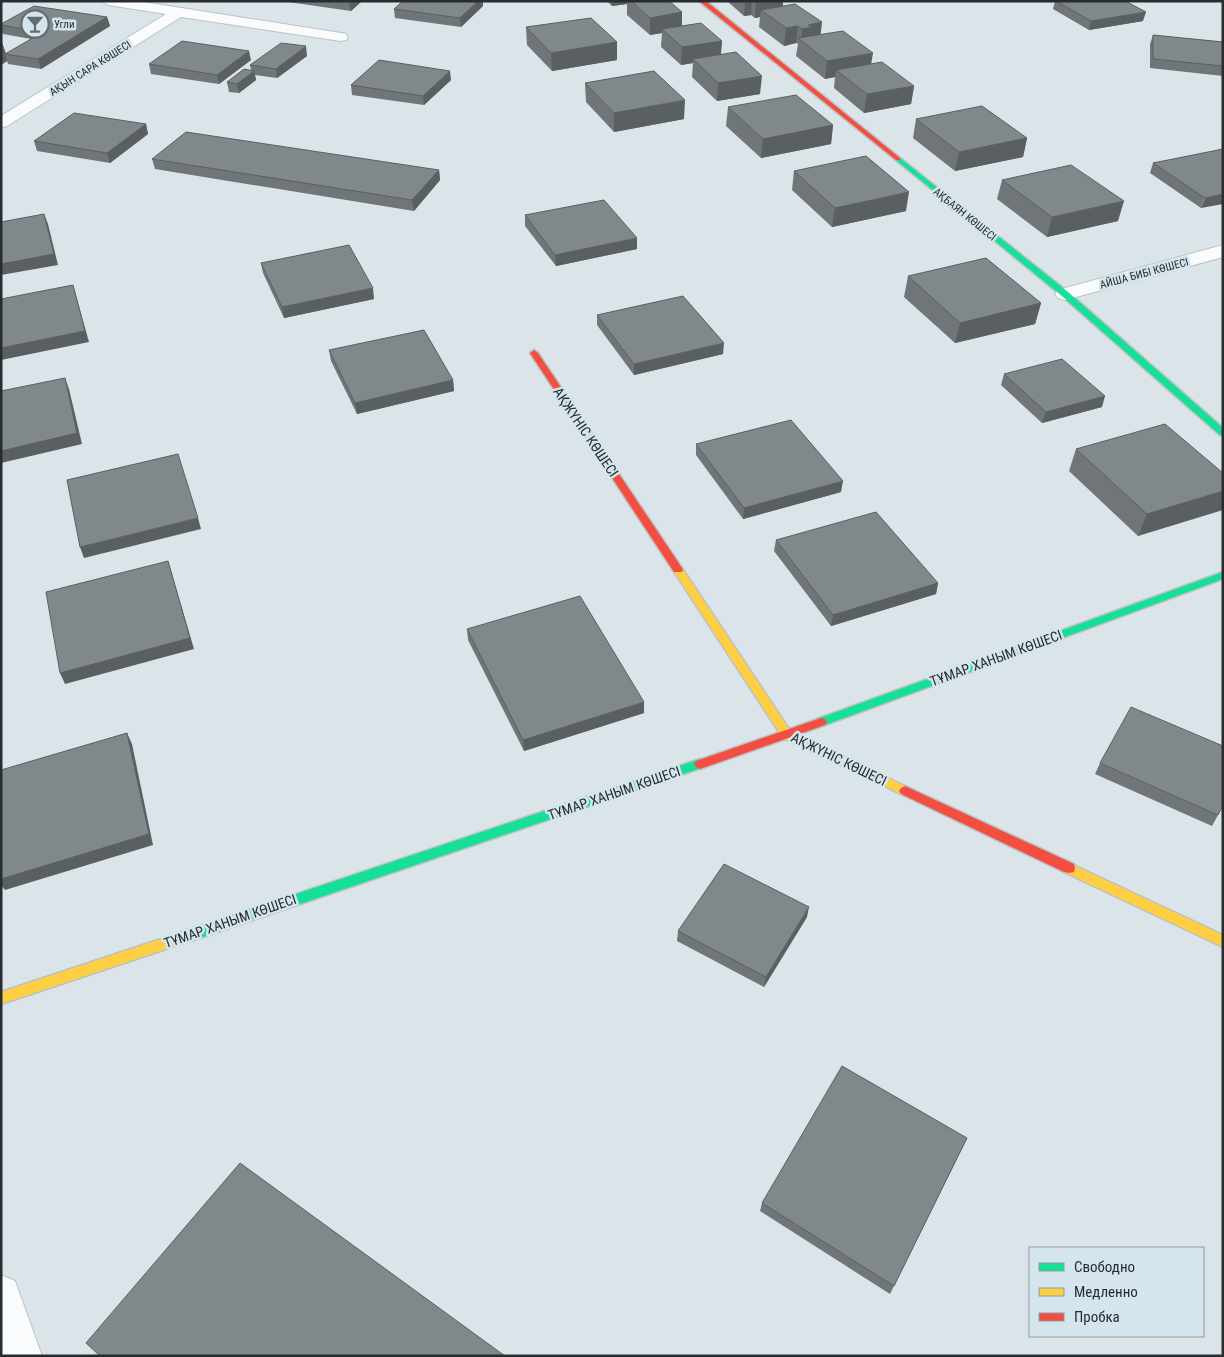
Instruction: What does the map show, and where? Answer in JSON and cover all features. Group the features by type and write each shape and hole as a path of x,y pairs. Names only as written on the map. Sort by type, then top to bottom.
{"street":[{"path":"108,1 341,37"},
{"name":"АҚБАЯН КӨШЕСІ","path":"702,1 1065,294 1223,433"},
{"name":"АҚЫН САРА КӨШЕСІ","path":"1,123 179,12"},
{"name":"АЙША БИБІ КӨШЕСІ","path":"1065,294 1223,251"},
{"name":"АҚЖҮНІС КӨШЕСІ","path":"534,353 787,735 1223,941"},
{"name":"ТҰМАР ХАНЫМ КӨШЕСІ","path":"1,998 787,735 1223,575"},
{"path":"1,1295 22,1356"}],"building":[{"path":"403,1 478,1 460,18 394,9"},
{"path":"631,1 669,1 682,12 650,18"},
{"path":"1056,1 1125,1 1146,12 1091,21"},
{"path":"795,4 822,22 808,25 812,27 802,29 798,26 786,28 761,10"},
{"path":"34,6 107,17 38,59 5,54 43,32 1,25"},
{"path":"591,18 617,42 551,53 526,27"},
{"path":"701,23 722,41 682,47 662,29"},
{"path":"843,31 873,53 827,61 798,38"},
{"path":"1153,35 1223,42 1223,66 1153,59"},
{"path":"182,41 249,51 217,75 149,64"},
{"path":"281,43 306,46 276,69 250,65"},
{"path":"736,52 762,76 718,83 693,59"},
{"path":"379,60 450,71 423,96 351,85"},
{"path":"882,62 914,86 867,94 836,70"},
{"path":"244,69 254,71 237,84 227,82"},
{"path":"654,71 685,100 614,113 585,83"},
{"path":"796,95 833,125 763,139 728,107"},
{"path":"982,106 1027,138 959,152 916,119"},
{"path":"74,113 146,124 107,153 34,141"},
{"path":"186,132 439,170 412,200 152,159"},
{"path":"1223,149 1223,194 1205,198 1153,163"},
{"path":"866,156 909,192 835,208 794,171"},
{"path":"1071,165 1124,201 1052,217 1002,180"},
{"path":"604,200 637,238 555,255 525,215"},
{"path":"44,214 54,254 1,264 1,222"},
{"path":"349,245 373,288 282,307 261,263"},
{"path":"986,258 1041,303 960,323 908,276"},
{"path":"73,285 85,331 1,348 1,299"},
{"path":"683,296 724,343 634,364 597,315"},
{"path":"424,330 453,380 355,403 329,350"},
{"path":"1062,359 1105,396 1046,412 1004,374"},
{"path":"65,378 77,433 1,451 1,391"},
{"path":"791,420 843,481 744,508 696,444"},
{"path":"1165,424 1223,473 1223,491 1147,514 1076,449"},
{"path":"178,454 198,518 80,547 67,480"},
{"path":"876,512 938,583 833,615 776,540"},
{"path":"168,561 190,638 60,673 46,592"},
{"path":"580,596 644,702 523,740 467,629"},
{"path":"1131,707 1223,746 1223,805 1218,815 1100,763"},
{"path":"127,733 149,834 1,879 1,770"},
{"path":"724,864 809,907 766,977 678,931"},
{"path":"842,1066 967,1138 894,1286 762,1203"},
{"path":"240,1163 505,1356 100,1356 86,1343"}],"traffic: fast":[{"path":"898,159 1065,294 1223,433"},
{"path":"821,722 1223,575"},
{"path":"191,935 700,764"}],"traffic: slow":[{"path":"678,570 787,735 905,791"},
{"path":"1069,868 1223,941"},
{"path":"1,998 191,935"}],"traffic: jam":[{"path":"702,1 898,159"},
{"path":"534,353 678,570"},
{"path":"700,764 821,722"},
{"path":"905,791 1069,868"}],"place":[{"name":"Угли","path":"35,24"}]}
